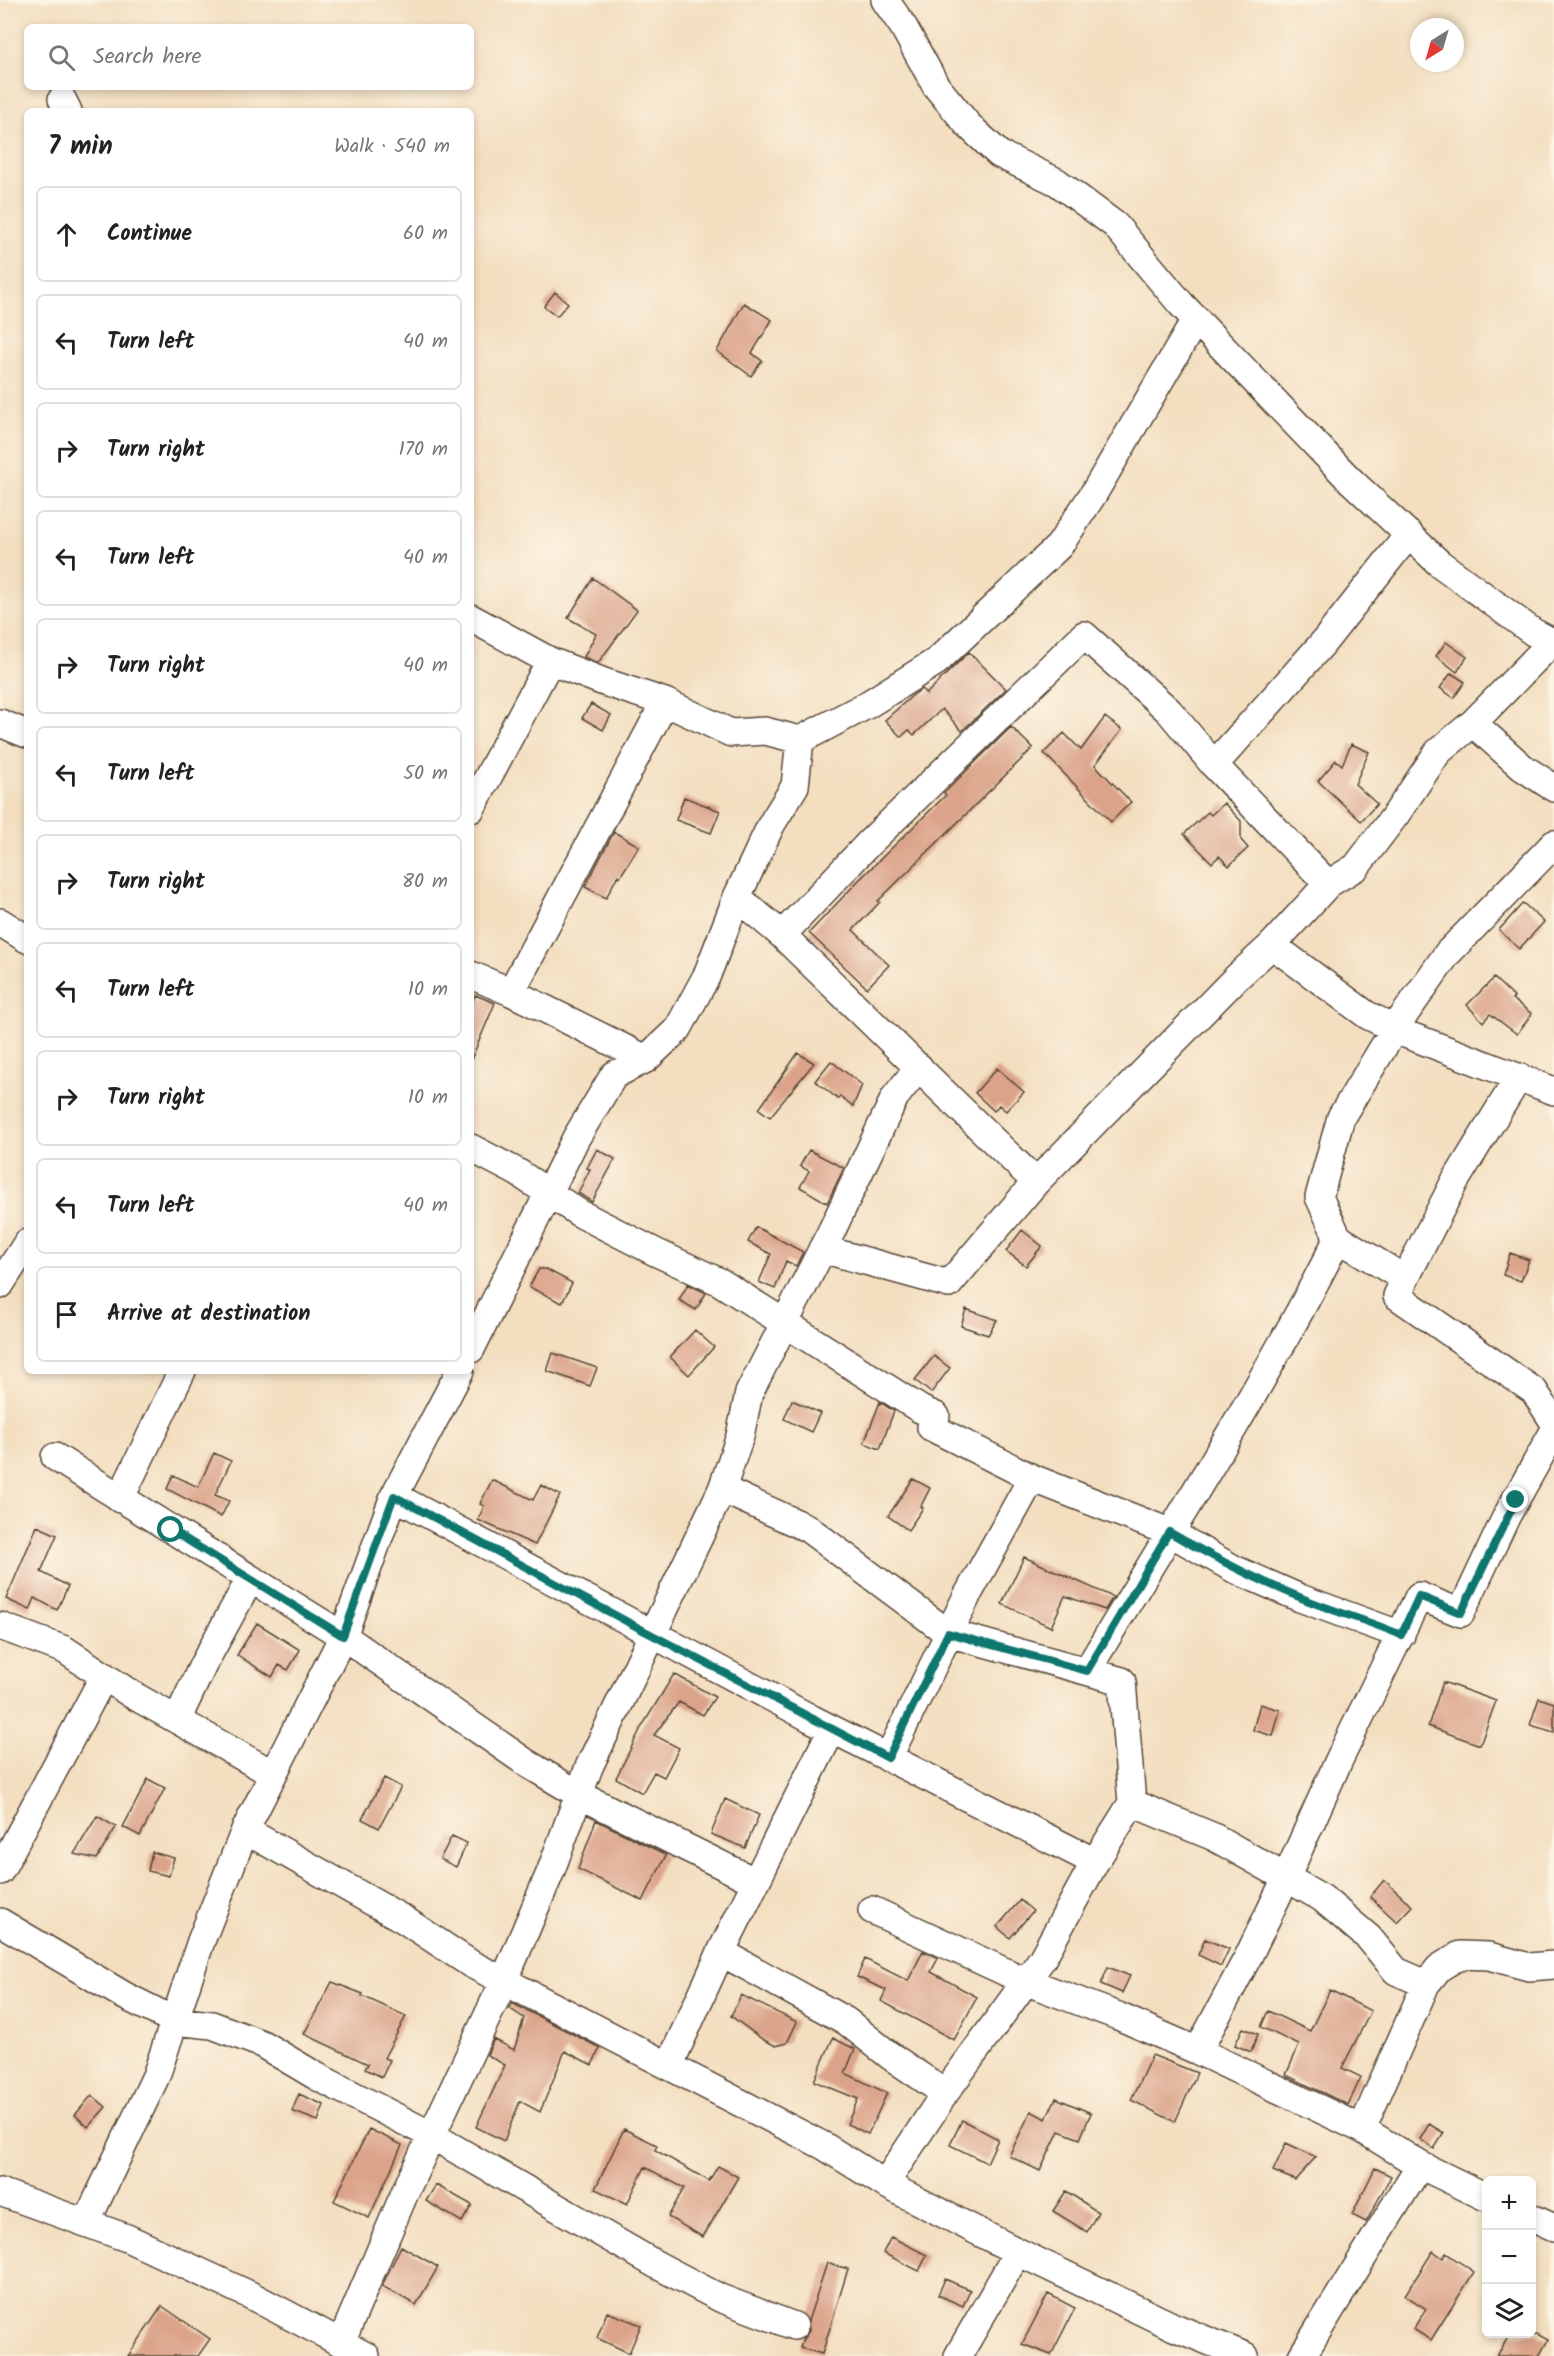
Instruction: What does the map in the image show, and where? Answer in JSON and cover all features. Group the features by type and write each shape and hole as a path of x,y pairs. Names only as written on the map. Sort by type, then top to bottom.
{"street":[{"path":"822,1250 949,1284 1036,1182 1235,979 1272,945 1328,884 1356,867 1397,813 1438,752 1473,723 1553,642 1533,632 1439,563 1349,478 1196,319 1115,225 1057,182 999,154 968,124 936,86 903,26 885,0"},
{"path":"474,620 550,661 665,702 731,733 765,731 800,740 867,705 937,661 1059,546 1094,493 1196,319"},
{"path":"1214,765 1323,643 1409,534"},
{"path":"783,934 868,844 1084,634 1169,711 1214,765 1328,884"},
{"path":"474,803 550,661"},
{"path":"511,992 665,702"},
{"path":"0,723 24,733"},
{"path":"1473,723 1522,766 1554,788"},
{"path":"474,1343 576,1138 614,1075 646,1059 678,1029 707,975 737,897 771,825 795,786 800,740"},
{"path":"1405,1279 1338,1238 1319,1197 1341,1117 1395,1028 1447,954 1554,843"},
{"path":"737,897 783,934 1036,1182"},
{"path":"0,922 24,937"},
{"path":"1272,945 1367,1015 1519,1077 1551,1084"},
{"path":"474,976 511,992 646,1059"},
{"path":"341,2343 406,2190 504,1981 589,1767 722,1489 740,1436 749,1393 822,1250 895,1097 919,1067"},
{"path":"1519,1077 1454,1183 1397,1296 1534,1391 1554,1422"},
{"path":"474,1150 517,1172 579,1213 720,1282 920,1409 936,1416 931,1427 1032,1478 1169,1532 1234,1569 1300,1598 1401,1635"},
{"path":"1087,1671 1244,1411 1306,1302 1338,1238"},
{"path":"2,1277 24,1246"},
{"path":"120,1499 181,1374"},
{"path":"86,2223 156,2076 201,1941 245,1830 343,1636 394,1496 458,1374"},
{"path":"1198,2051 1249,1955 1339,1760 1419,1596 1461,1613 1506,1517 1554,1431"},
{"path":"55,1457 343,1636 528,1764 580,1794 756,1881"},
{"path":"888,1758 948,1633 1032,1478"},
{"path":"722,1489 807,1528 948,1633 1122,1681 1132,1803 1095,1862 1041,1959 945,2093 885,2184"},
{"path":"394,1496 832,1729 1095,1862"},
{"path":"177,1720 203,1665 250,1579"},
{"path":"0,1626 64,1650 177,1720 273,1774"},
{"path":"0,1871 104,1676"},
{"path":"669,2066 721,1952 832,1729"},
{"path":"1132,1803 1214,1837 1322,1898 1369,1938 1396,1971 1426,1984"},
{"path":"245,1830 403,1919 471,1964 824,2146 885,2184 1018,2252 1174,2327 1245,2356"},
{"path":"872,1910 1025,1981 1118,2016 1198,2051 1362,2129 1420,2165 1482,2195"},
{"path":"0,1922 125,1996 175,2021 212,2025 262,2044 316,2076 431,2135 657,2265 720,2298 795,2326"},
{"path":"721,1952 846,2021 889,2055 945,2093"},
{"path":"1362,2129 1426,1984 1439,1968 1460,1955 1490,1956 1529,1967 1554,1965"},
{"path":"1302,2356 1420,2165"},
{"path":"0,2192 128,2238 250,2295 366,2356"},
{"path":"1536,2220 1554,2228"},
{"path":"958,2356 1018,2252"}],"building":[{"path":"555,292 568,303 557,316 544,306"},
{"path":"744,303 772,320 752,353 762,361 751,376 717,351"},
{"path":"593,578 637,610 598,663 584,657 596,634 568,618"},
{"path":"1446,642 1467,657 1457,672 1436,656"},
{"path":"969,652 1006,689 962,731 942,709 914,735 909,730 901,737 885,720 922,689 926,694"},
{"path":"1451,673 1465,682 1454,698 1440,688"},
{"path":"591,704 611,715 603,730 582,718"},
{"path":"1105,717 1122,730 1095,765 1131,802 1111,822 1044,753 1064,733 1081,750"},
{"path":"1011,727 1033,748 878,901 880,902 853,930 889,965 867,988 809,933"},
{"path":"1351,744 1369,752 1355,784 1377,804 1361,821 1318,781 1336,760 1342,765"},
{"path":"684,797 720,811 711,833 676,820"},
{"path":"1224,803 1241,821 1241,840 1248,848 1229,866 1219,856 1212,863 1184,834 1208,812 1211,815"},
{"path":"614,832 639,846 620,877 618,875 606,898 585,887"},
{"path":"1523,903 1544,922 1519,949 1499,930"},
{"path":"1494,978 1514,997 1512,999 1532,1014 1517,1034 1490,1014 1483,1022 1467,1005"},
{"path":"475,995 495,1003 474,1053"},
{"path":"798,1053 814,1063 770,1117 759,1109"},
{"path":"831,1061 862,1085 853,1106 840,1096 838,1099 815,1081"},
{"path":"997,1068 1024,1092 1006,1111 999,1105 994,1111 975,1093"},
{"path":"597,1149 615,1159 592,1202 578,1193"},
{"path":"809,1150 844,1168 827,1203 800,1187 809,1171 800,1166"},
{"path":"756,1227 803,1252 796,1266 786,1261 775,1289 759,1282 771,1254 748,1242"},
{"path":"1022,1230 1042,1246 1026,1266 1006,1251"},
{"path":"1510,1253 1529,1260 1521,1281 1503,1275"},
{"path":"539,1269 546,1269 572,1283 562,1303 529,1287"},
{"path":"688,1284 706,1293 696,1310 679,1300"},
{"path":"966,1309 997,1320 988,1335 961,1326"},
{"path":"695,1330 714,1347 689,1375 670,1357"},
{"path":"553,1353 597,1368 590,1386 547,1371"},
{"path":"934,1356 950,1368 931,1393 915,1380"},
{"path":"792,1400 820,1413 811,1432 784,1419"},
{"path":"880,1402 894,1411 880,1449 864,1443"},
{"path":"214,1453 231,1461 215,1495 229,1501 221,1517 167,1489 173,1475 198,1487"},
{"path":"913,1479 930,1488 921,1506 923,1508 908,1530 888,1516"},
{"path":"492,1480 533,1500 541,1485 560,1495 535,1545 478,1520 484,1506 480,1504"},
{"path":"37,1526 57,1535 41,1572 68,1586 57,1610 35,1598 30,1610 6,1599"},
{"path":"1024,1557 1113,1597 1105,1610 1065,1596 1051,1627 1002,1604"},
{"path":"257,1623 300,1650 288,1670 279,1665 272,1677 237,1655"},
{"path":"674,1674 715,1697 703,1715 679,1702 654,1735 679,1748 664,1777 654,1772 642,1793 616,1778 641,1728"},
{"path":"1443,1682 1496,1701 1480,1745 1428,1726"},
{"path":"1539,1698 1554,1703 1554,1732 1530,1725"},
{"path":"1260,1704 1280,1710 1273,1736 1253,1730"},
{"path":"384,1778 401,1787 379,1828 362,1819"},
{"path":"148,1779 165,1788 140,1836 123,1827"},
{"path":"725,1799 759,1815 745,1848 711,1834"},
{"path":"97,1816 116,1827 97,1859 74,1854"},
{"path":"596,1820 666,1855 643,1901 578,1869"},
{"path":"452,1836 467,1843 456,1867 440,1859"},
{"path":"152,1852 174,1858 169,1876 148,1871"},
{"path":"1384,1880 1412,1906 1397,1922 1370,1897"},
{"path":"1020,1900 1033,1911 1010,1938 997,1927"},
{"path":"1205,1939 1229,1949 1221,1966 1198,1955"},
{"path":"923,1951 938,1958 931,1972 977,1997 954,2040 881,2001 886,1990 857,1977 865,1959 908,1981"},
{"path":"1108,1967 1130,1976 1122,1993 1101,1984"},
{"path":"332,1982 363,1994 362,1996 406,2016 384,2058 390,2060 382,2077 365,2069 368,2064 304,2034"},
{"path":"1330,1990 1371,2011 1342,2068 1361,2077 1348,2105 1286,2075 1299,2045 1261,2027 1268,2011 1310,2031"},
{"path":"741,1995 797,2022 787,2043 776,2046 762,2039 731,2016"},
{"path":"512,2003 600,2048 592,2065 565,2051 540,2112 520,2101 504,2141 476,2127 505,2065 487,2055 494,2039 514,2050 524,2018 509,2008"},
{"path":"1243,2028 1258,2034 1251,2052 1235,2045"},
{"path":"833,2038 855,2049 845,2073 887,2093 868,2134 847,2124 858,2099 814,2081"},
{"path":"1152,2055 1197,2073 1175,2122 1131,2100"},
{"path":"299,2094 324,2105 318,2121 292,2111"},
{"path":"92,2095 106,2107 88,2127 75,2115"},
{"path":"1056,2098 1091,2113 1080,2139 1059,2131 1040,2171 1009,2156 1031,2111 1046,2119"},
{"path":"962,2120 998,2139 987,2163 950,2145"},
{"path":"1429,2124 1444,2133 1434,2149 1420,2139"},
{"path":"369,2129 402,2145 369,2218 334,2201"},
{"path":"624,2129 657,2145 655,2150 709,2181 718,2166 738,2177 703,2237 668,2217 684,2188 645,2167 627,2204 595,2189"},
{"path":"1286,2143 1316,2157 1295,2180 1273,2171"},
{"path":"1375,2168 1391,2176 1366,2222 1352,2215"},
{"path":"436,2185 472,2205 462,2222 426,2201"},
{"path":"1066,2191 1098,2212 1087,2232 1053,2211"},
{"path":"891,2237 927,2255 919,2271 883,2253"},
{"path":"401,2246 438,2267 416,2305 382,2286"},
{"path":"1433,2251 1443,2258 1446,2253 1474,2272 1431,2340 1413,2329 1426,2309 1405,2295"},
{"path":"827,2263 848,2269 822,2354 800,2348 809,2331 808,2321"},
{"path":"945,2279 970,2290 963,2306 938,2295"},
{"path":"1048,2294 1075,2308 1051,2355 1022,2344"},
{"path":"162,2306 210,2339 198,2356 128,2356"},
{"path":"607,2312 641,2325 629,2353 597,2338"},
{"path":"1537,2334 1548,2340 1539,2356 1497,2356 1508,2338 1536,2338"}],"route":[{"path":"171,1530 343,1636 394,1496 637,1627 888,1758 948,1633 1087,1671 1169,1532 1234,1569 1300,1598 1401,1635 1419,1596 1461,1613 1516,1500"}]}
